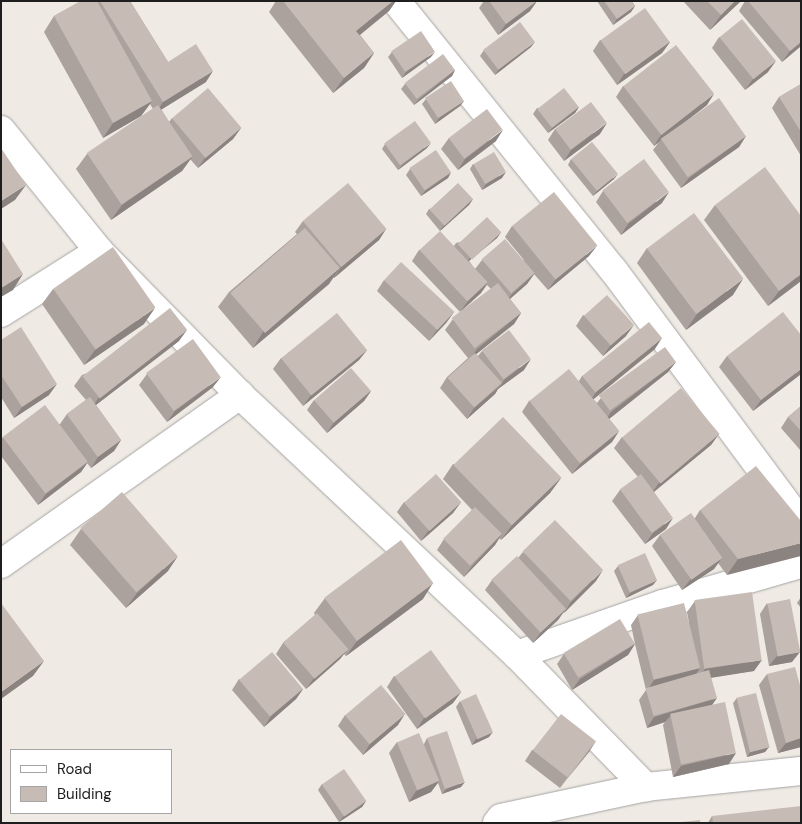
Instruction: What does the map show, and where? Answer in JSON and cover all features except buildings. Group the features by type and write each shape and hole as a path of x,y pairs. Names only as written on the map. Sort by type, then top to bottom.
{"street":[{"path":"396,1 614,271 801,523"},
{"path":"1,130 99,251 240,395 517,654 646,787"},
{"path":"1,313 99,251"},
{"path":"1,564 240,395"},
{"path":"517,654 664,604 801,564"},
{"path":"497,823 501,818 646,787 801,771"}]}
